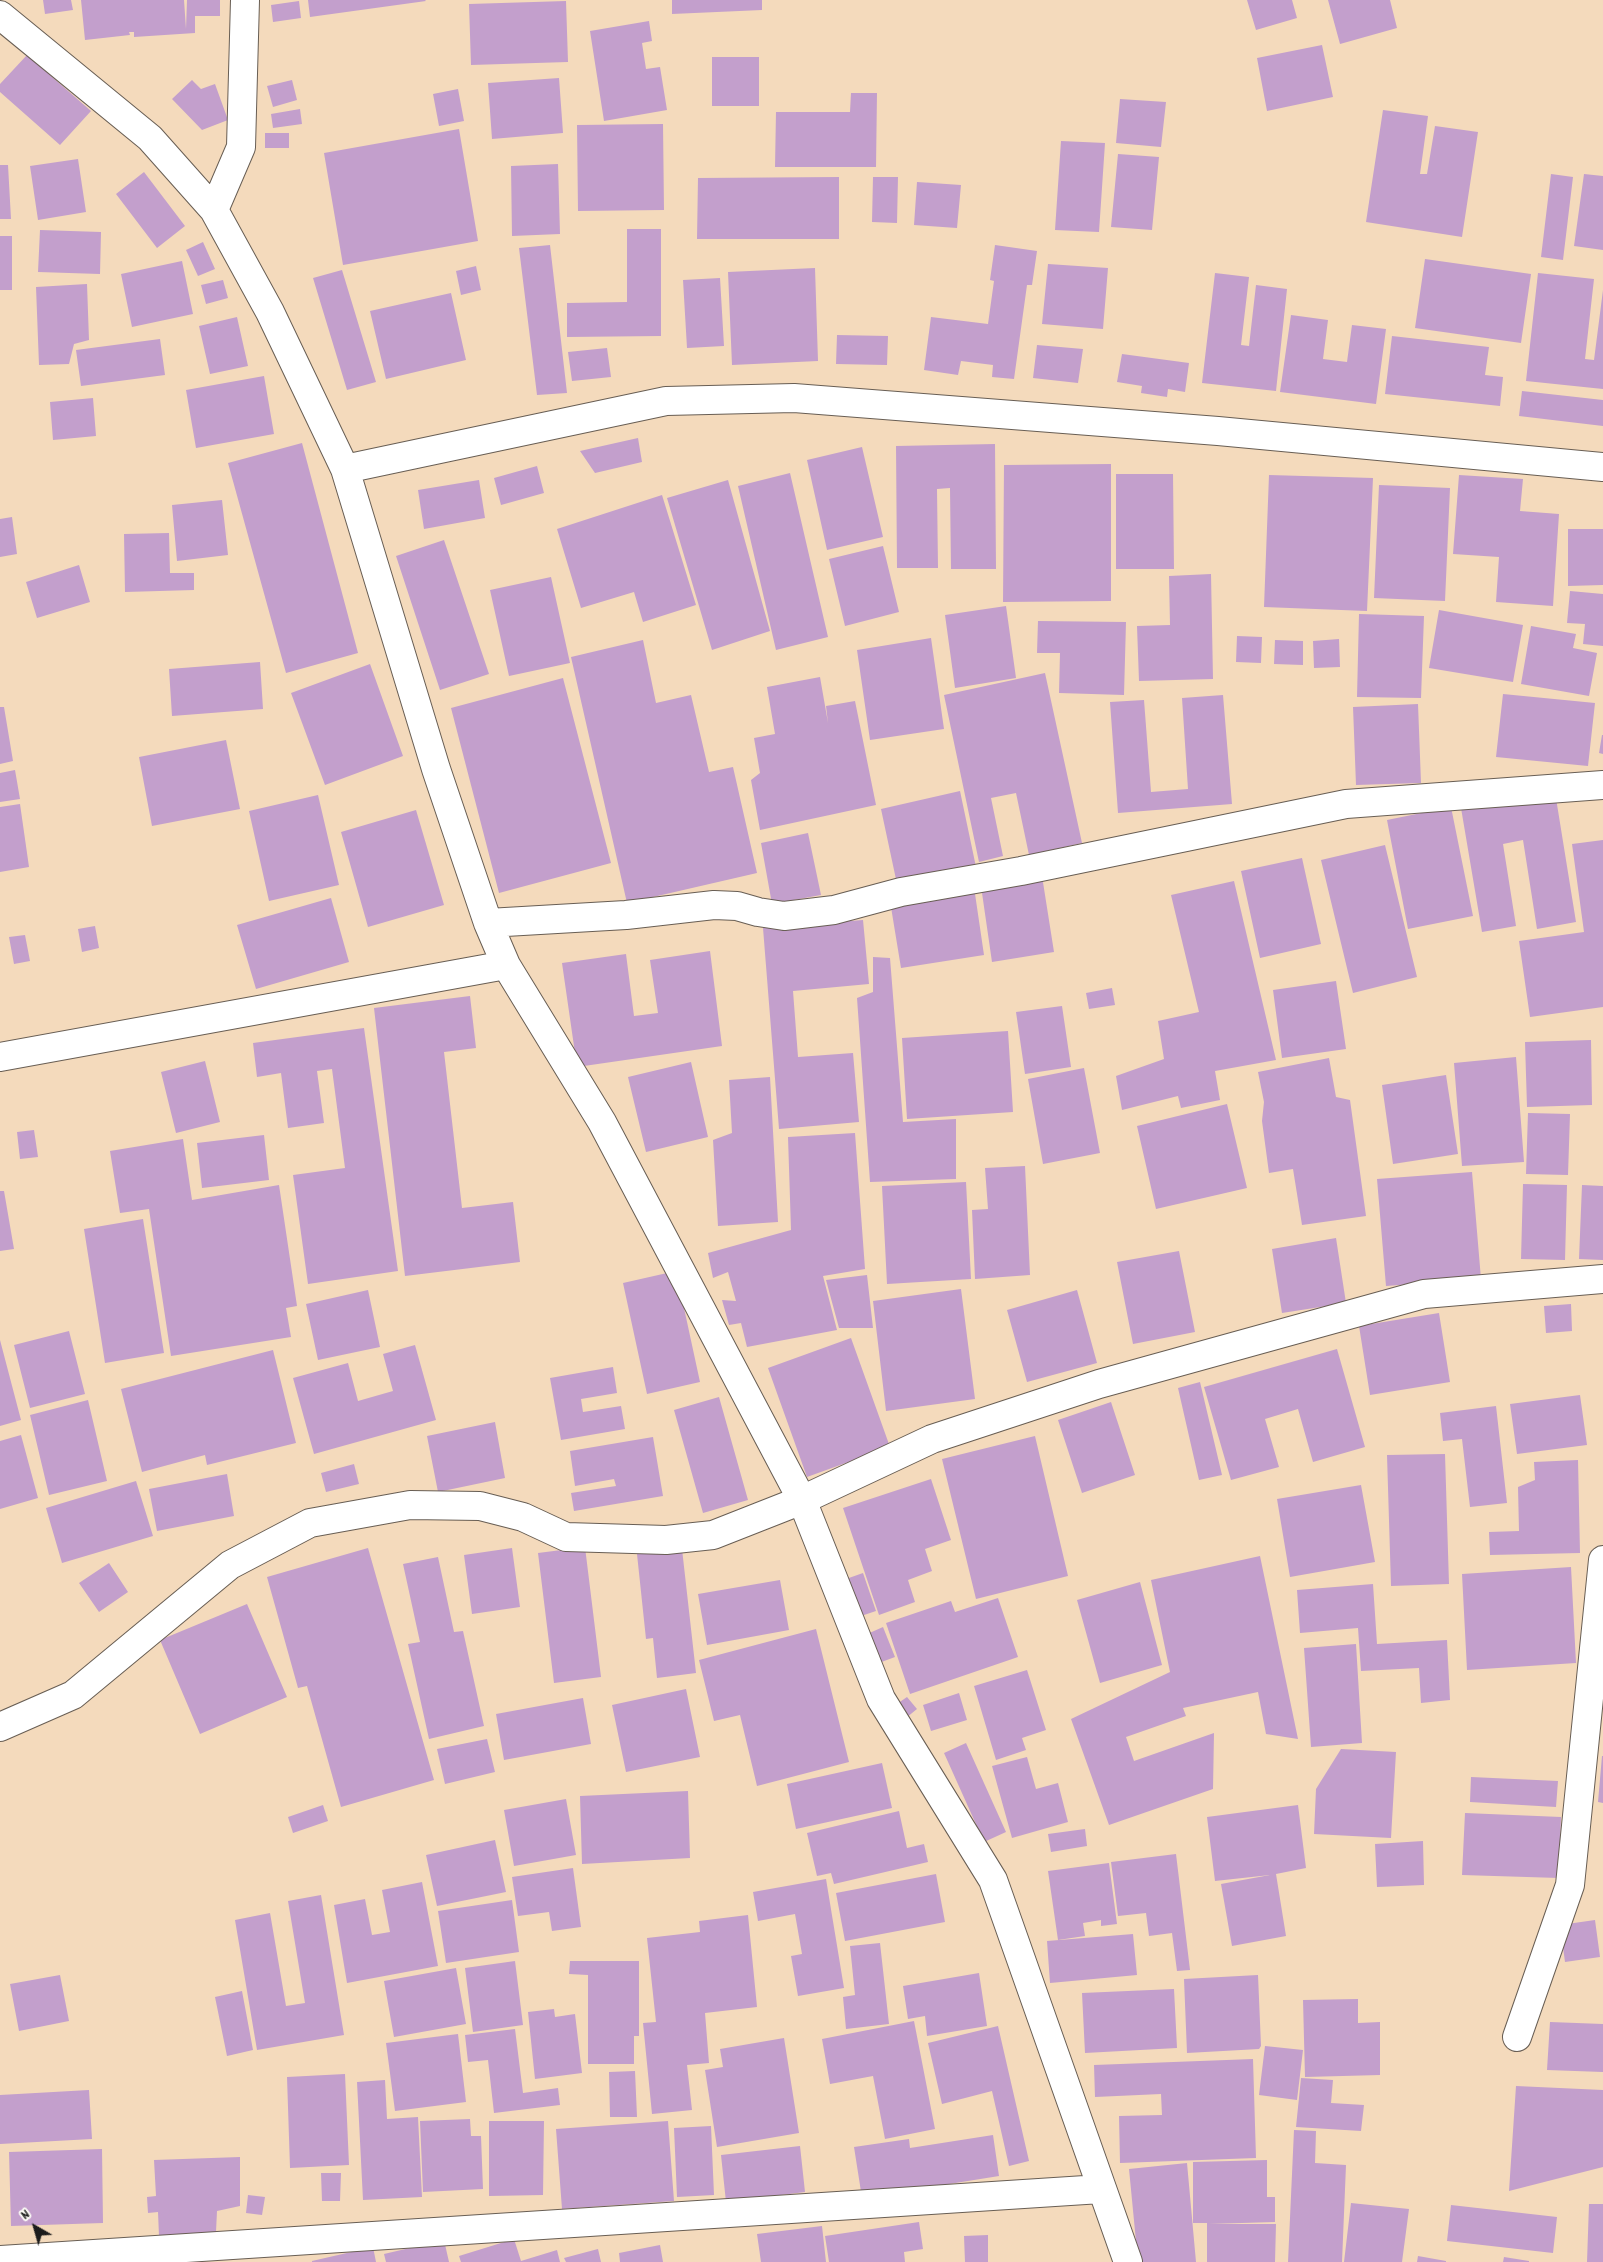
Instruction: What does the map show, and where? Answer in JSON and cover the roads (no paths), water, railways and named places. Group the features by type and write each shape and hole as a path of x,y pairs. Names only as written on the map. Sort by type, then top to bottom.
{"street":[{"path":"214,210 241,147 245,0"},
{"path":"0,14 150,138 214,210 270,312 345,469 436,770 488,923 506,965 602,1122 802,1500 881,1699 993,1880 1128,2262"},
{"path":"345,469 666,401 794,398 1218,431 1603,467"},
{"path":"488,923 626,915 714,905 736,906 784,916 834,910 901,892 1030,869 1346,804 1603,784"},
{"path":"0,1057 506,965"},
{"path":"0,1727 73,1695 230,1565 310,1523 410,1505 480,1506 523,1517 566,1537 666,1540 713,1535 802,1500 932,1439 1099,1384 1424,1294 1603,1279"},
{"path":"1516,2037 1570,1885 1603,1560"},
{"path":"0,2260 1101,2189"}]}
